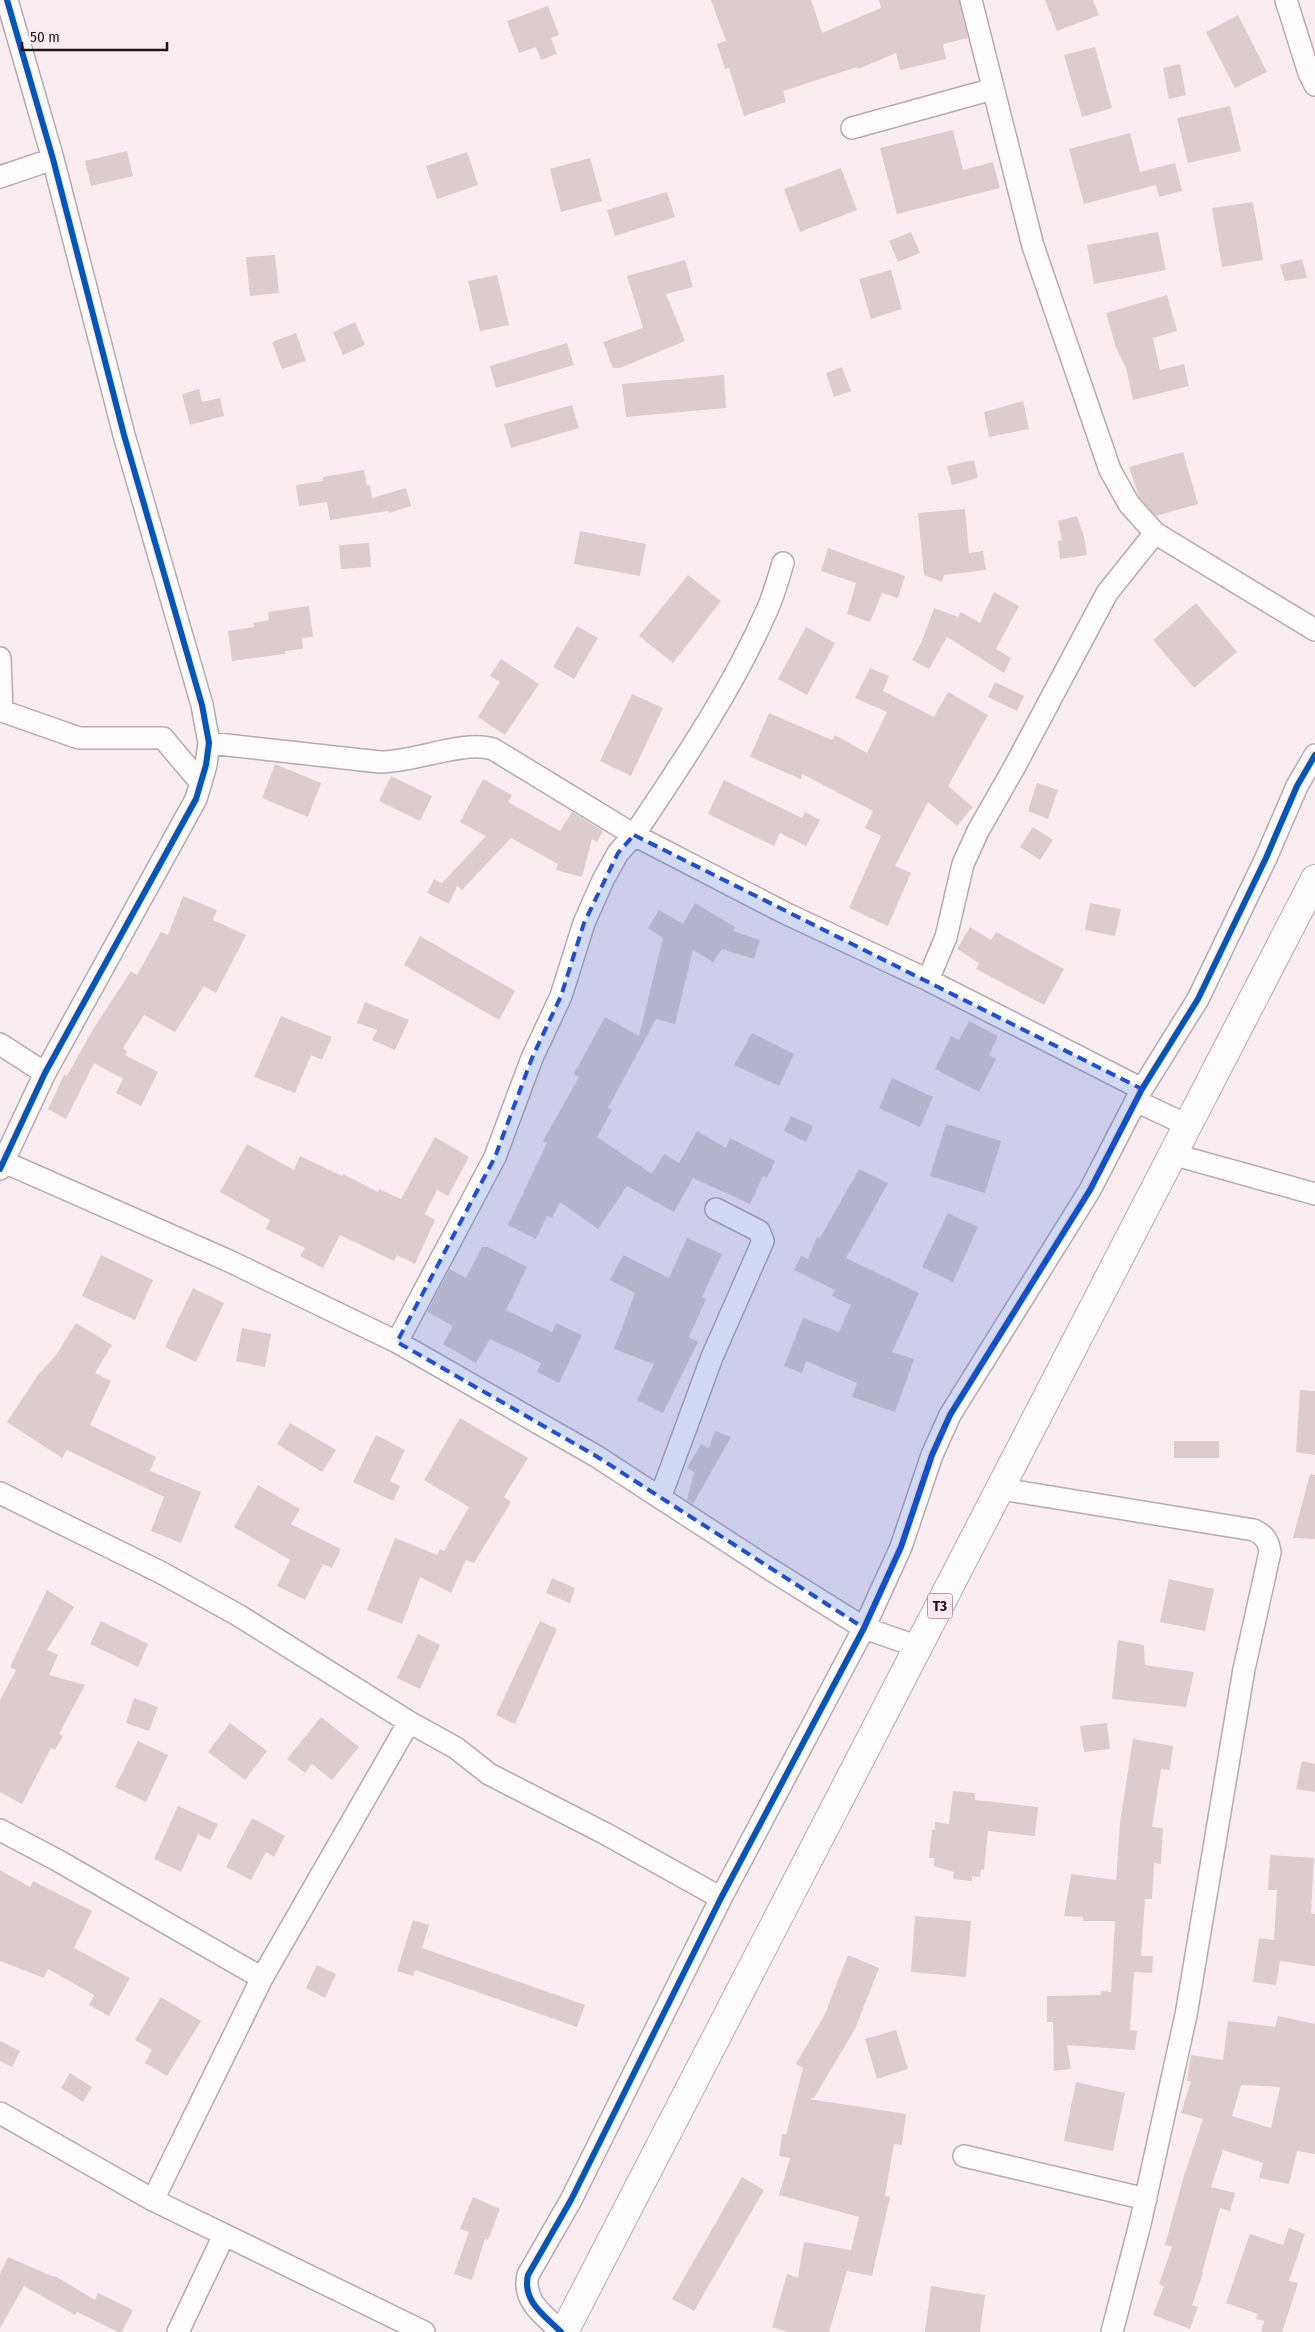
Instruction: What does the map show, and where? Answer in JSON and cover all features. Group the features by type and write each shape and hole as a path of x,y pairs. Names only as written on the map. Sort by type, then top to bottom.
{"highway":[{"name":"T3","path":"562,2332 1001,1489 1315,879"}],"street":[{"path":"7,0 53,159 124,435 202,705 209,743 206,765 196,799 45,1074 2,1165 227,1260 397,1342 596,1456 864,1628 919,1647"},
{"path":"971,0 1033,246 1110,470 1129,504 1155,533 1315,630"},
{"path":"1286,0 1315,85"},
{"path":"852,128 993,90"},
{"path":"0,177 53,159"},
{"path":"928,980 946,937 963,864 978,831 1016,766 1107,592 1155,533"},
{"path":"397,1342 496,1157 532,1058 561,996 592,906 618,853 634,835 696,743 767,610 783,563"},
{"path":"0,658 2,711 79,738 163,738 200,783"},
{"path":"209,743 380,762 407,760 481,745 493,749 634,835 785,913 928,980 1139,1095 1187,1125"},
{"path":"562,2332 536,2307 527,2294 525,2286 528,2275 571,2200 721,1898 864,1628 901,1546 932,1455 950,1415 1090,1190 1139,1095 1198,1000 1266,858 1297,786 1315,755"},
{"path":"0,1044 45,1074"},
{"path":"1172,1154 1315,1194"},
{"path":"660,1498 712,1357 763,1240 759,1231 716,1209"},
{"path":"1001,1489 1254,1530 1264,1535 1270,1552 1244,1669 1186,2015 1146,2199 1112,2332"},
{"path":"0,1493 162,1573 238,1615 409,1722 456,1748 489,1774 511,1787 606,1834 721,1898"},
{"path":"153,2200 262,1978 409,1722"},
{"path":"0,1830 57,1860 262,1978"},
{"path":"0,2113 153,2200 424,2332"},
{"path":"964,2156 1146,2199"},
{"path":"178,2332 224,2235"}],"highlighted area":[{"path":"634,835 1142,1089 1090,1190 950,1415 932,1455 901,1547 864,1628 596,1456 397,1342 495,1157 532,1058 561,996 584,923 618,853"}],"building":[{"path":"711,0 811,0 822,33 881,8 879,0 959,0 968,38 943,44 946,59 900,70 896,53 858,69 857,67 783,91 786,102 744,116 729,68 725,69 717,44 726,41"},
{"path":"1045,0 1093,0 1099,15 1057,31"},
{"path":"548,6 559,35 551,38 557,54 541,60 536,47 519,53 507,21"},
{"path":"1238,15 1267,72 1235,88 1206,32"},
{"path":"1095,47 1112,108 1082,117 1064,55"},
{"path":"1180,64 1186,95 1169,99 1163,68"},
{"path":"1230,106 1241,151 1188,163 1177,118"},
{"path":"953,130 963,170 993,162 1000,188 897,214 880,148"},
{"path":"1130,133 1140,172 1175,163 1182,191 1159,197 1156,185 1084,204 1069,149"},
{"path":"127,151 133,176 91,186 85,161"},
{"path":"467,152 478,185 437,199 426,166"},
{"path":"590,158 602,201 561,212 550,169"},
{"path":"841,168 857,210 800,232 784,189"},
{"path":"667,192 675,217 615,236 607,210"},
{"path":"1253,202 1263,260 1222,267 1212,208"},
{"path":"911,232 920,253 898,262 889,241"},
{"path":"1158,232 1166,270 1094,284 1087,245"},
{"path":"275,255 279,293 250,296 246,257"},
{"path":"1302,259 1307,278 1285,281 1280,265"},
{"path":"685,260 693,287 666,294 685,341 620,368 613,368 603,342 643,328 627,276"},
{"path":"891,270 902,309 871,319 859,279"},
{"path":"497,275 509,325 480,331 468,281"},
{"path":"1167,295 1177,331 1153,338 1160,370 1184,364 1189,386 1133,400 1126,368 1116,348 1106,313"},
{"path":"355,322 365,345 343,355 333,332"},
{"path":"296,333 306,361 282,369 272,342"},
{"path":"567,343 574,365 496,388 490,366"},
{"path":"842,367 851,391 834,397 826,373"},
{"path":"724,375 726,408 626,417 622,384"},
{"path":"199,389 202,402 220,398 224,416 190,425 182,394"},
{"path":"1023,401 1029,429 989,437 984,412"},
{"path":"572,405 579,428 511,448 504,424"},
{"path":"1183,452 1198,504 1156,516 1139,497 1129,467"},
{"path":"974,460 978,478 952,485 947,466"},
{"path":"364,470 367,486 370,485 372,498 406,488 411,506 389,513 388,511 330,520 327,502 299,506 296,485 323,481 323,477"},
{"path":"965,509 969,553 983,551 986,570 944,575 942,582 924,575 918,513"},
{"path":"1077,516 1084,537 1087,555 1060,559 1058,541 1062,540 1058,521"},
{"path":"580,531 646,544 640,576 574,564"},
{"path":"369,543 371,567 341,569 339,545"},
{"path":"828,548 905,576 898,598 882,593 870,622 847,614 856,583 821,571"},
{"path":"688,575 721,601 673,663 639,636"},
{"path":"994,592 1019,606 996,649 1011,658 1004,673 947,637 929,669 912,660 922,641 934,608 958,617 961,612 980,623"},
{"path":"1196,603 1237,652 1194,688 1153,640"},
{"path":"309,606 313,637 302,638 303,649 285,651 285,654 232,661 228,631 254,627 253,623 269,620 268,612"},
{"path":"577,626 598,638 574,679 553,667"},
{"path":"806,627 835,643 807,695 778,679"},
{"path":"501,659 539,684 505,735 478,717 500,682 490,676"},
{"path":"870,668 889,676 883,691 934,717 948,692 988,715 948,786 973,807 957,826 928,802 895,866 911,873 888,926 849,908 881,836 865,828 873,811 802,774 801,779 750,757 769,713 832,740 835,735 867,753 887,712 855,698"},
{"path":"995,682 1024,696 1017,711 988,697"},
{"path":"632,694 663,708 631,776 600,761"},
{"path":"275,764 321,783 308,817 262,798"},
{"path":"391,776 432,796 420,821 379,801"},
{"path":"483,779 512,795 508,802 560,831 572,812 603,831 597,842 592,839 582,877 556,870 558,864 511,838 462,890 457,886 449,904 427,893 434,879 442,883 486,836 460,822"},
{"path":"724,780 802,818 805,812 820,820 806,846 780,833 774,846 708,814"},
{"path":"1037,783 1058,790 1048,819 1028,811"},
{"path":"1033,827 1053,840 1040,860 1020,847"},
{"path":"183,896 217,910 213,920 246,935 216,993 204,986 175,1032 144,1015 123,1048 127,1051 125,1055 158,1072 141,1106 116,1093 123,1079 94,1063 66,1119 48,1109 64,1075 67,1076 92,1031 131,971 137,975 161,932 168,935"},
{"path":"695,903 735,927 733,931 760,940 754,959 722,949 713,962 693,950 675,1024 656,1019 608,1108 612,1110 597,1137 652,1174 664,1154 679,1163 697,1131 726,1148 730,1138 775,1161 767,1178 763,1176 750,1204 693,1178 674,1212 627,1186 598,1229 560,1202 552,1218 547,1216 536,1239 508,1225 547,1143 543,1141 579,1077 574,1074 605,1017 639,1036 663,938 648,928 659,910 683,924"},
{"path":"1090,903 1121,909 1115,936 1085,930"},
{"path":"970,927 991,940 996,932 1064,969 1044,1005 976,969 979,963 957,949"},
{"path":"420,936 515,991 499,1020 404,965"},
{"path":"365,1002 409,1020 395,1050 372,1040 377,1030 357,1023"},
{"path":"281,1016 332,1037 322,1060 311,1055 295,1093 254,1077"},
{"path":"969,1021 998,1036 989,1055 996,1059 979,1092 935,1069 951,1036 959,1040"},
{"path":"752,1033 794,1054 779,1086 734,1065"},
{"path":"892,1078 933,1097 920,1127 879,1108"},
{"path":"791,1116 813,1126 806,1142 784,1131"},
{"path":"946,1124 1001,1141 985,1193 930,1176"},
{"path":"435,1137 469,1157 448,1196 437,1190 425,1214 435,1220 415,1264 397,1255 394,1261 340,1235 323,1268 300,1256 305,1248 266,1229 270,1220 220,1192 247,1144 294,1170 300,1156 342,1176 343,1174 378,1192 379,1189 401,1199"},
{"path":"859,1169 888,1183 846,1258 919,1293 892,1352 914,1359 895,1412 852,1397 857,1383 806,1361 802,1373 784,1366 803,1318 839,1332 851,1305 832,1296 835,1290 794,1270 801,1256 808,1259 817,1237 820,1238"},
{"path":"948,1213 978,1227 953,1282 922,1267"},
{"path":"687,1238 722,1254 702,1297 706,1299 689,1337 698,1342 663,1413 637,1400 654,1364 614,1349 635,1293 610,1280 623,1255 669,1278"},
{"path":"482,1247 488,1247 527,1267 506,1310 552,1332 556,1323 582,1335 559,1383 537,1372 541,1363 490,1339 476,1363 443,1344 453,1326 427,1312 450,1269 466,1278"},
{"path":"101,1255 153,1280 135,1320 82,1296"},
{"path":"193,1288 224,1303 196,1362 165,1347"},
{"path":"76,1323 112,1345 95,1373 111,1381 90,1425 156,1457 150,1471 201,1492 181,1543 151,1531 164,1497 67,1450 62,1458 7,1422 38,1375 56,1355"},
{"path":"242,1328 271,1334 265,1367 236,1361"},
{"path":"1300,1390 1315,1391 1315,1455 1296,1452"},
{"path":"460,1418 528,1458 504,1497 511,1502 474,1563 466,1560 451,1593 420,1577 402,1624 367,1610 395,1538 437,1555 440,1549 444,1551 469,1507 424,1480"},
{"path":"290,1423 336,1450 322,1472 277,1444"},
{"path":"715,1431 731,1437 693,1504 687,1500 694,1472 687,1468 701,1444 709,1448"},
{"path":"376,1435 405,1450 390,1481 400,1486 393,1501 353,1482"},
{"path":"1174,1441 1219,1441 1219,1458 1174,1458"},
{"path":"1310,1474 1315,1475 1315,1539 1293,1538"},
{"path":"258,1485 300,1509 291,1524 341,1549 332,1568 323,1564 305,1600 277,1586 290,1560 234,1527"},
{"path":"552,1578 575,1588 570,1603 546,1593"},
{"path":"1169,1579 1214,1589 1205,1631 1160,1622"},
{"path":"47,1590 74,1607 47,1650 58,1655 49,1675 85,1685 59,1734 63,1736 55,1750 51,1748 22,1804 0,1792 0,1700 16,1670 10,1667"},
{"path":"101,1621 148,1644 138,1667 90,1644"},
{"path":"540,1621 557,1629 515,1724 496,1715"},
{"path":"418,1634 440,1645 420,1689 397,1678"},
{"path":"1118,1640 1144,1645 1145,1665 1194,1672 1186,1707 1112,1699"},
{"path":"134,1698 158,1707 149,1731 126,1723"},
{"path":"321,1717 359,1747 332,1780 312,1764 305,1773 287,1759"},
{"path":"230,1723 267,1751 245,1780 208,1752"},
{"path":"1107,1723 1110,1749 1084,1752 1080,1726"},
{"path":"1133,1739 1173,1746 1170,1770 1161,1769 1152,1827 1163,1828 1161,1864 1154,1863 1152,1899 1145,1899 1141,1956 1153,1956 1152,1973 1134,1972 1130,2030 1137,2031 1135,2050 1067,2045 1071,2069 1054,2071 1053,2022 1047,2022 1047,1996 1101,1995 1101,1991 1111,1992 1115,1921 1083,1921 1083,1917 1064,1916 1071,1874 1116,1880 1120,1823"},
{"path":"138,1741 168,1755 146,1802 115,1787"},
{"path":"1302,1761 1315,1764 1315,1792 1296,1789"},
{"path":"953,1791 975,1793 975,1800 1038,1807 1035,1836 988,1831 984,1870 981,1869 980,1877 972,1876 972,1881 953,1879 954,1872 934,1866 934,1858 929,1858 932,1830 935,1830 935,1822 949,1824"},
{"path":"178,1806 218,1824 210,1840 198,1834 181,1872 154,1859"},
{"path":"252,1818 285,1836 274,1857 266,1852 251,1880 226,1867"},
{"path":"1270,1855 1314,1858 1311,1913 1315,1914 1315,1966 1280,1961 1276,1985 1253,1982 1259,1938 1274,1940 1277,1890 1268,1890"},
{"path":"0,1870 30,1887 33,1881 92,1911 74,1948 130,1978 109,2016 89,2005 94,1995 48,1969 44,1978 0,1961"},
{"path":"915,1916 971,1921 966,1977 911,1972"},
{"path":"413,1920 429,1925 422,1948 585,2005 577,2027 415,1970 413,1976 397,1971"},
{"path":"848,1955 879,1968 855,2029 814,2098 809,2099 906,2114 902,2145 894,2144 885,2196 890,2197 872,2276 847,2271 829,2332 788,2332 772,2327 787,2274 798,2278 804,2242 851,2250 859,2217 779,2195 790,2158 779,2156 782,2134 786,2135 803,2068 796,2064 824,2016"},
{"path":"317,1965 336,1974 325,1998 306,1988"},
{"path":"161,1997 201,2021 167,2076 145,2063 152,2050 135,2040"},
{"path":"1278,2016 1315,2024 1315,2154 1297,2151 1289,2184 1259,2178 1263,2163 1223,2150 1211,2187 1235,2193 1230,2211 1220,2208 1203,2273 1192,2305 1198,2307 1190,2329 1153,2315 1164,2286 1159,2284 1172,2247 1165,2245 1183,2179 1203,2119 1181,2113 1191,2081 1187,2081 1191,2055 1223,2060 1228,2021 1275,2027","holes":["1241,2085 1280,2087 1271,2128 1232,2116"]},
{"path":"896,2030 908,2069 877,2079 865,2039"},
{"path":"0,2041 20,2051 12,2067 0,2061"},
{"path":"70,2073 92,2087 83,2102 61,2088"},
{"path":"1076,2082 1125,2093 1113,2151 1064,2141"},
{"path":"742,2177 764,2190 694,2311 672,2299"},
{"path":"473,2197 500,2209 488,2240 485,2239 472,2280 454,2274 469,2232 460,2229"},
{"path":"1289,2228 1305,2234 1289,2281 1298,2283 1282,2332 1261,2332 1264,2321 1256,2319 1258,2314 1226,2303 1250,2234 1283,2245"},
{"path":"8,2257 55,2276 95,2300 98,2293 133,2310 122,2332 118,2332 77,2312 75,2315 24,2286 0,2328 0,2274"},
{"path":"931,2286 985,2295 980,2332 925,2332"}],"cycle path":[{"path":"0,1169 45,1073 196,799 206,765 209,743 202,705 124,435 53,159 7,0"},
{"path":"561,2332 531,2300 527,2284 528,2275 571,2200 721,1898 864,1628 901,1547 932,1455 950,1415 1090,1190 1142,1089 1198,999 1266,858 1297,786 1315,755"}]}
